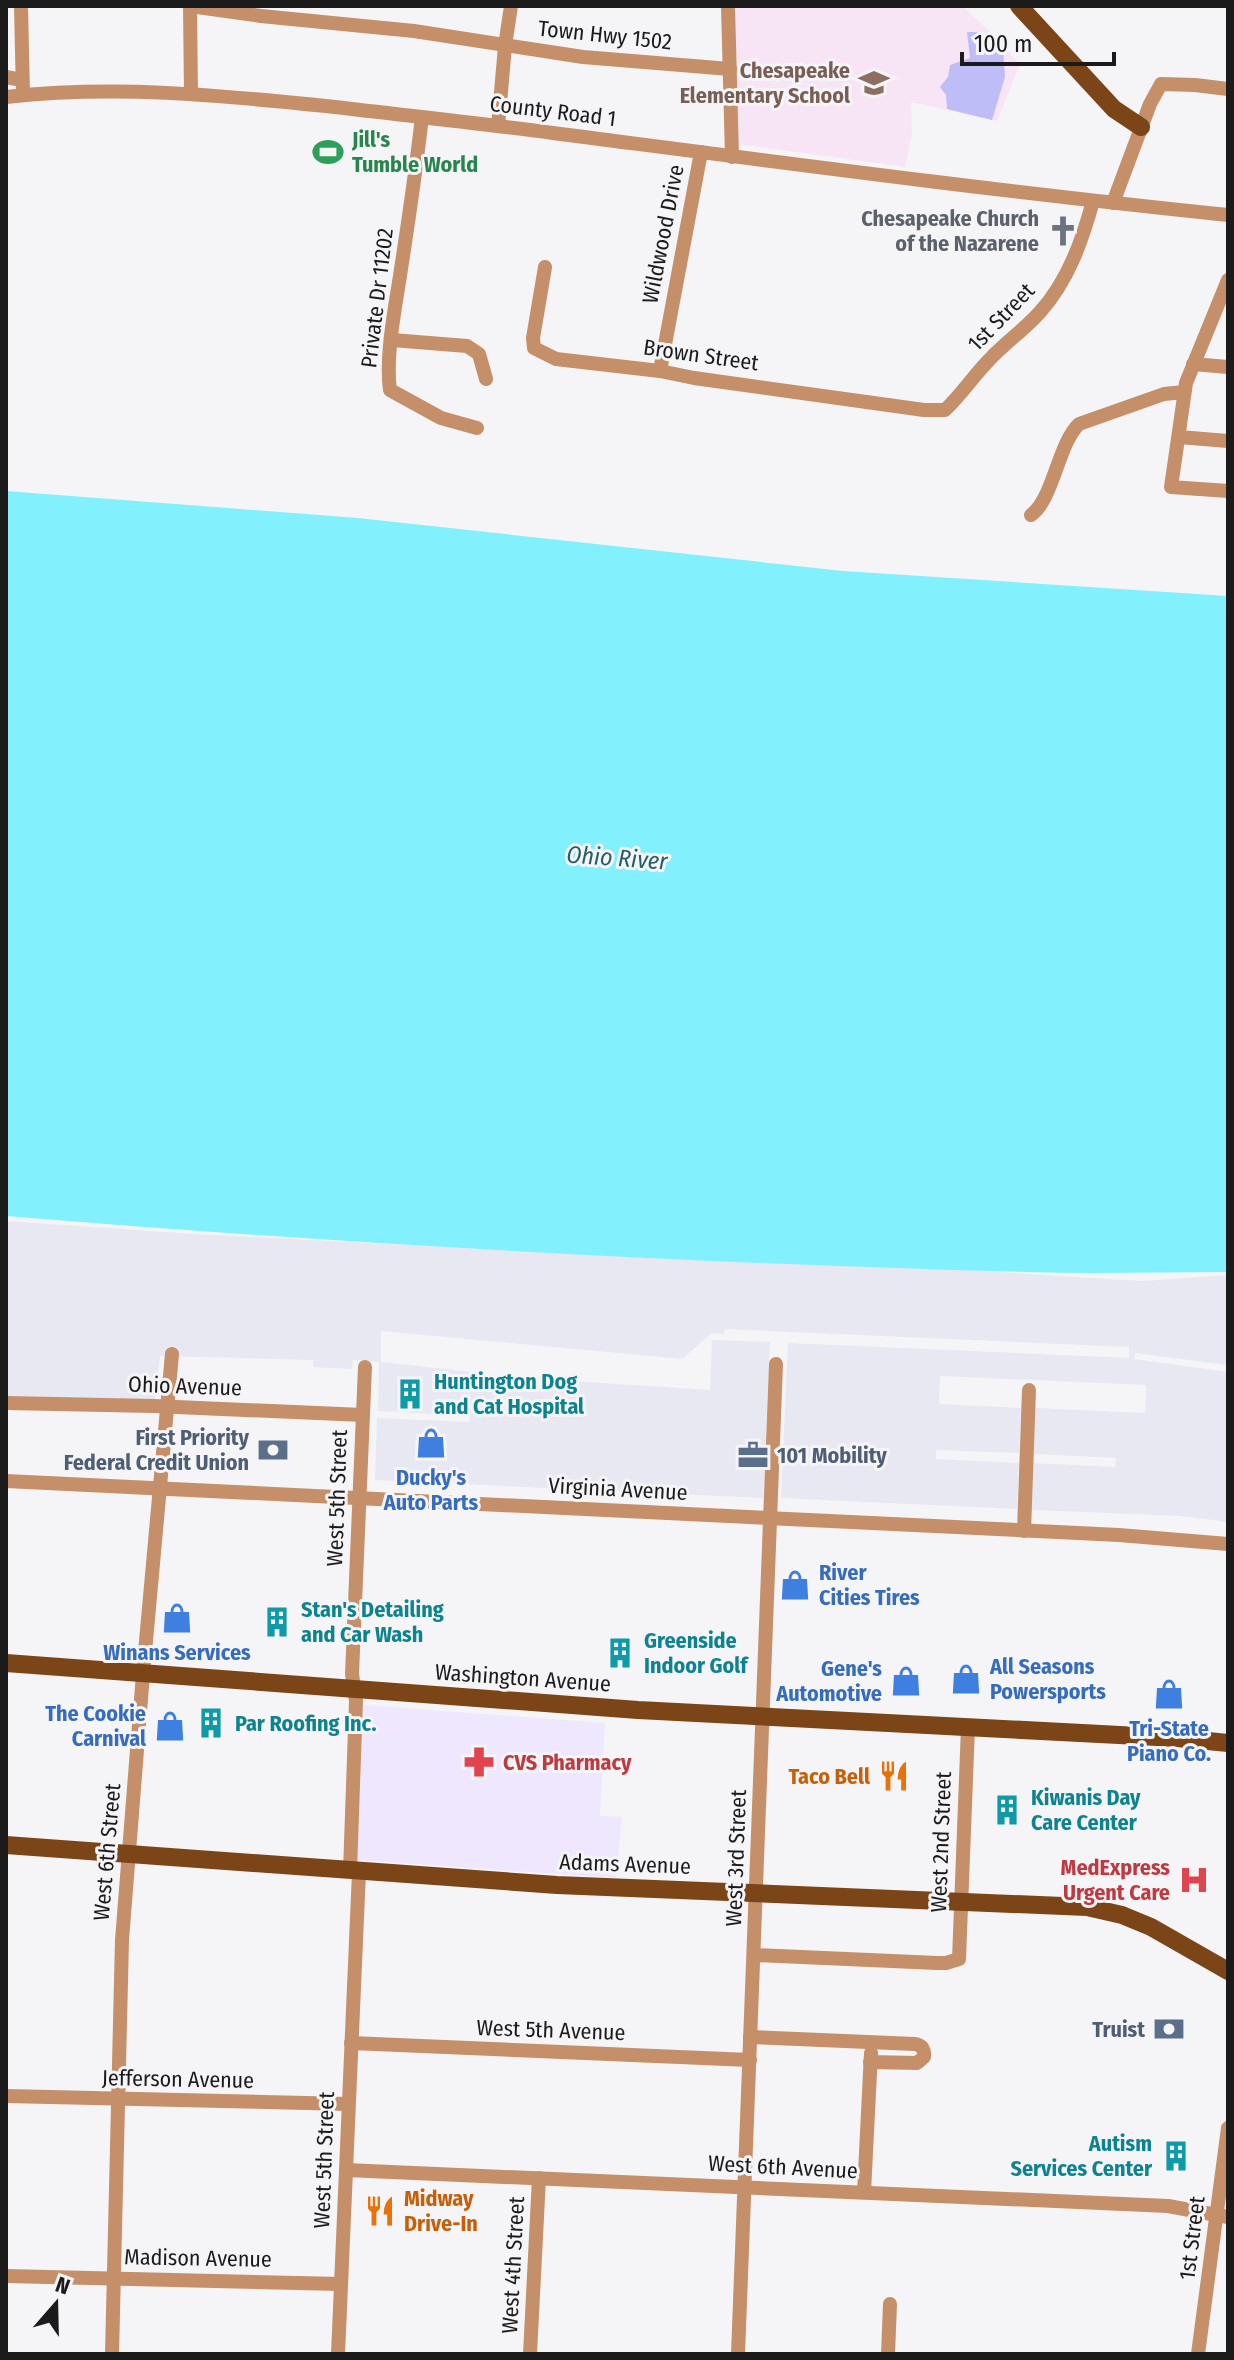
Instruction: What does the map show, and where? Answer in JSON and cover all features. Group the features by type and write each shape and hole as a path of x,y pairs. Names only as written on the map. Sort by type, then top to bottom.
{"main road":[{"path":"1019,6 1114,109 1141,127"},
{"name":"Washington Avenue","path":"6,1663 762,1717 1228,1743"},
{"name":"Adams Avenue","path":"6,1845 557,1885 1065,1906 1108,1911 1138,1921 1228,1971"}],"street":[{"path":"21,6 23,88"},
{"path":"190,6 191,93"},
{"name":"Town Hwy 1502","path":"190,6 414,31 583,57 730,69"},
{"path":"498,126 511,6"},
{"path":"728,6 732,157"},
{"path":"6,77 23,88"},
{"path":"1113,203 1141,127 1161,84 1228,89"},
{"name":"County Road 1","path":"6,97 23,88 191,93 422,117 1228,215"},
{"name":"Private Dr 11202","path":"422,117 392,340 388,376 390,390 441,418 477,428"},
{"name":"Wildwood Drive","path":"660,371 701,152"},
{"name":"1st Street","path":"945,410 989,360 1050,300 1074,258 1093,201"},
{"name":"Brown Street","path":"545,267 535,322 534,348 556,359 924,410 945,410"},
{"path":"1228,280 1184,392 1171,487 1228,491"},
{"path":"392,340 467,346 479,354 486,379"},
{"path":"1193,364 1228,367"},
{"path":"1031,515 1037,511 1079,424 1156,396 1184,392"},
{"path":"1179,437 1228,441"},
{"name":"West 6th Street","path":"112,2354 122,1940 172,1354"},
{"name":"West 3rd Street","path":"738,2354 776,1364"},
{"name":"West 5th Street","path":"338,2354 351,2043 356,1703 352,1674 365,1367"},
{"path":"1024,1531 1029,1390"},
{"name":"Ohio Avenue","path":"6,1403 363,1415"},
{"name":"Virginia Avenue","path":"6,1481 1165,1538 1228,1544"},
{"name":"West 2nd Street","path":"754,1955 937,1963 959,1959 968,1727"},
{"path":"750,2037 918,2045 925,2054 917,2063 870,2062"},
{"name":"West 5th Avenue","path":"351,2043 750,2060"},
{"path":"864,2192 871,2043"},
{"name":"Jefferson Avenue","path":"6,2096 348,2104"},
{"name":"1st Street","path":"1198,2354 1222,2215 1228,2128"},
{"name":"West 6th Avenue","path":"346,2170 1168,2206 1222,2215"},
{"name":"West 4th Street","path":"530,2354 539,2178"},
{"name":"Madison Avenue","path":"6,2276 341,2284"},
{"path":"888,2354 890,2304"}],"shaded area":[{"name":"Chesapeake Elementary School","path":"735,6 962,6 1020,64 997,121 911,102 912,134 905,167 738,144"},
{"path":"967,32 981,32 983,44 1003,49 1005,77 992,120 947,109 946,95 940,87 948,77 950,65 970,58"},
{"path":"6,1221 195,1234 1142,1281 1228,1275 1228,1365 1135,1353 1134,1359 1228,1372 1228,1522 1182,1516 1031,1510 1033,1463 1115,1467 1116,1458 1033,1454 1035,1408 1145,1413 1146,1385 940,1376 939,1404 1021,1408 1019,1453 936,1450 936,1459 1019,1463 1017,1509 781,1498 788,1343 1129,1358 1129,1347 725,1329 724,1334 712,1333 682,1359 381,1331 381,1362 525,1378 710,1390 712,1340 770,1342 763,1498 375,1480 377,1418 469,1422 470,1416 378,1411 379,1362 353,1360 352,1369 313,1367 313,1360 160,1356 155,1403 6,1397"},
{"path":"364,1705 605,1723 600,1816 622,1817 616,1878 357,1860"}],"water":[{"name":"Ohio River","path":"6,491 358,518 843,571 1228,596 1228,1272 1025,1272 643,1258 388,1244 6,1216"}],"place":[{"name":"Chesapeake Elementary School","path":"874,83"},
{"name":"Jill's Tumble World","path":"328,152"},
{"name":"Chesapeake Church of the Nazarene","path":"1063,231"},
{"name":"Huntington Dog and Cat Hospital","path":"410,1394"},
{"name":"Ducky's Auto Parts","path":"431,1443"},
{"name":"First Priority Federal Credit Union","path":"273,1450"},
{"name":"101 Mobility","path":"753,1455"},
{"name":"River Cities Tires","path":"795,1585"},
{"name":"Winans Services","path":"177,1618"},
{"name":"Stan's Detailing and Car Wash","path":"277,1622"},
{"name":"Greenside Indoor Golf","path":"620,1653"},
{"name":"All Seasons Powersports","path":"966,1679"},
{"name":"Gene's Automotive","path":"906,1681"},
{"name":"Tri-State Piano Co.","path":"1169,1694"},
{"name":"Par Roofing Inc.","path":"211,1723"},
{"name":"The Cookie Carnival","path":"170,1726"},
{"name":"CVS Pharmacy","path":"479,1762"},
{"name":"Taco Bell","path":"894,1776"},
{"name":"Kiwanis Day Care Center","path":"1007,1810"},
{"name":"MedExpress Urgent Care","path":"1194,1880"},
{"name":"Truist","path":"1169,2029"},
{"name":"Autism Services Center","path":"1176,2156"},
{"name":"Midway Drive-In","path":"380,2211"}]}
